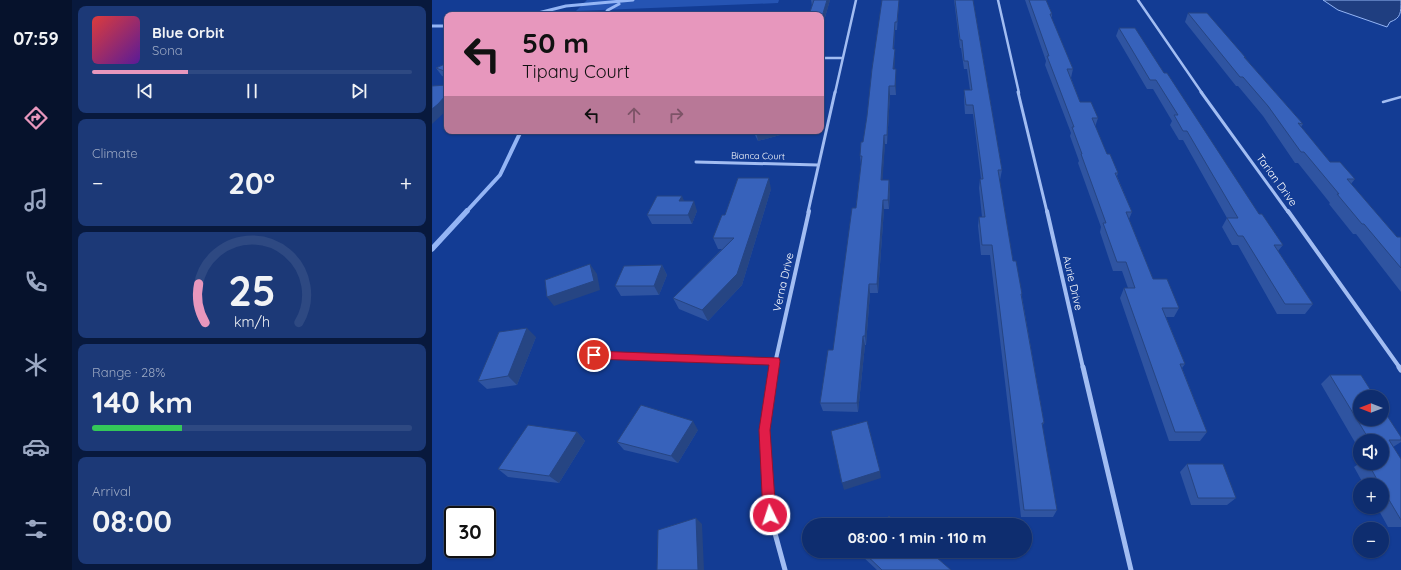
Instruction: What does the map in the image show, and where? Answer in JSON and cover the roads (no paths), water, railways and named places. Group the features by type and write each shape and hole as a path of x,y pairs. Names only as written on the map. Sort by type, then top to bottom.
{"street":[{"name":"Verna Drive","path":"785,570 770,515 764,430 775,361 856,0"},
{"name":"Aurie Drive","path":"998,0 1132,570"},
{"name":"Tarian Drive","path":"1138,0 1175,56 1340,283 1401,370"},
{"path":"824,58 843,58"},
{"name":"Bianca Court","path":"696,162 818,165"},
{"path":"594,355 775,361"}],"lane":[{"path":"1383,102 1401,97"}],"waterway":[{"path":"542,12 566,6 633,0"},
{"path":"606,12 619,4"},
{"path":"432,26 444,26"},
{"path":"466,212 500,175 520,134"},
{"path":"432,249 467,211"}]}
